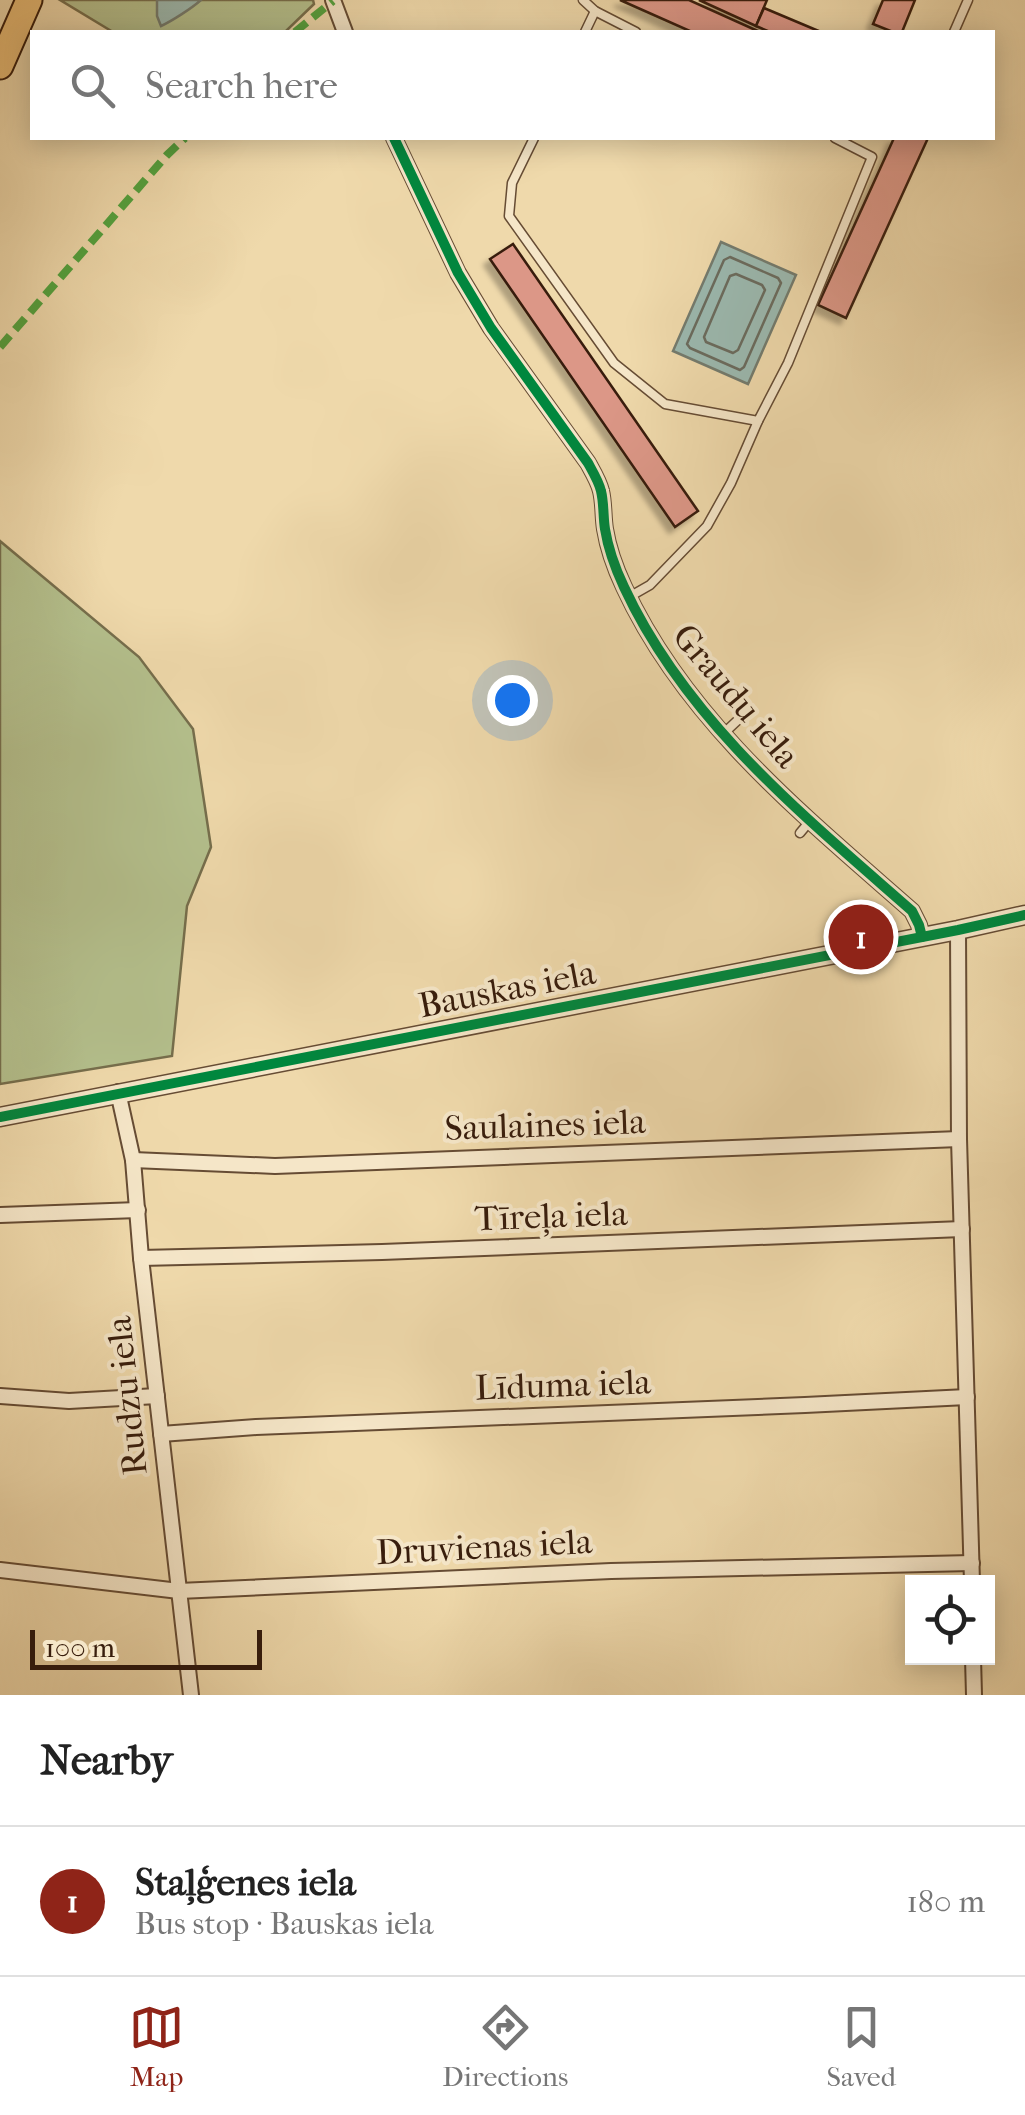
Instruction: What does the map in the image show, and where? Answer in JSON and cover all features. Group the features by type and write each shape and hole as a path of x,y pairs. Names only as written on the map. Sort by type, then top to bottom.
{"highway":[{"path":"0,66 29,0"}],"street":[{"path":"333,0 345,30"},
{"name":"Graudu iela","path":"395,140 458,273 491,328 588,463 600,488 606,533 622,584 678,680 805,827 912,911 922,937"},
{"name":"Bauskas iela","path":"0,1117 1025,915"},
{"path":"958,930 959,1139 972,1575"},
{"name":"Rudzu iela","path":"118,1092 133,1160 192,1695"},
{"name":"Saulaines iela","path":"133,1160 275,1166 959,1139"},
{"path":"0,1215 138,1210"},
{"name":"Tīreļa iela","path":"142,1258 962,1229"},
{"path":"0,1396 69,1401 157,1396"},
{"name":"Līduma iela","path":"161,1434 256,1426 805,1406 967,1396"},
{"name":"Druvienas iela","path":"0,1570 179,1591 611,1571 972,1563"},
{"path":"974,1665 974,1695"}],"lane":[{"path":"583,0 632,30"},
{"path":"955,30 968,0"},
{"path":"586,30 596,11"},
{"path":"533,140 512,183 509,216 614,362 666,404 758,422"},
{"path":"629,598 650,585 707,526 788,363 872,157 839,140"},
{"path":"723,734 739,719"}],"green space":[{"path":"60,0 313,0 314,4 287,30 110,30"},
{"path":"0,541 139,657 193,729 211,847 187,906 172,1056 0,1084"}],"water":[{"path":"157,0 201,0 161,26"},
{"path":"721,242 796,275 748,384 673,351"}],"building":[{"path":"620,0 689,0 756,30 688,30"},
{"path":"699,0 767,0 756,26"},
{"path":"883,0 915,0 903,30 873,24"},
{"path":"764,8 816,30 765,30 756,26"},
{"path":"893,140 927,140 846,318 818,305"},
{"path":"513,244 698,511 675,527 490,259"}],"marked path":[{"path":"297,30 333,1"},
{"path":"0,347 183,140"}],"cycle path":[{"path":"395,140 458,273 491,328 596,477 605,529 624,587 680,681 751,764 912,911 922,937"},
{"path":"0,1117 1025,915"}],"place":[{"name":"Staļģenes iela","path":"861,937"}]}
